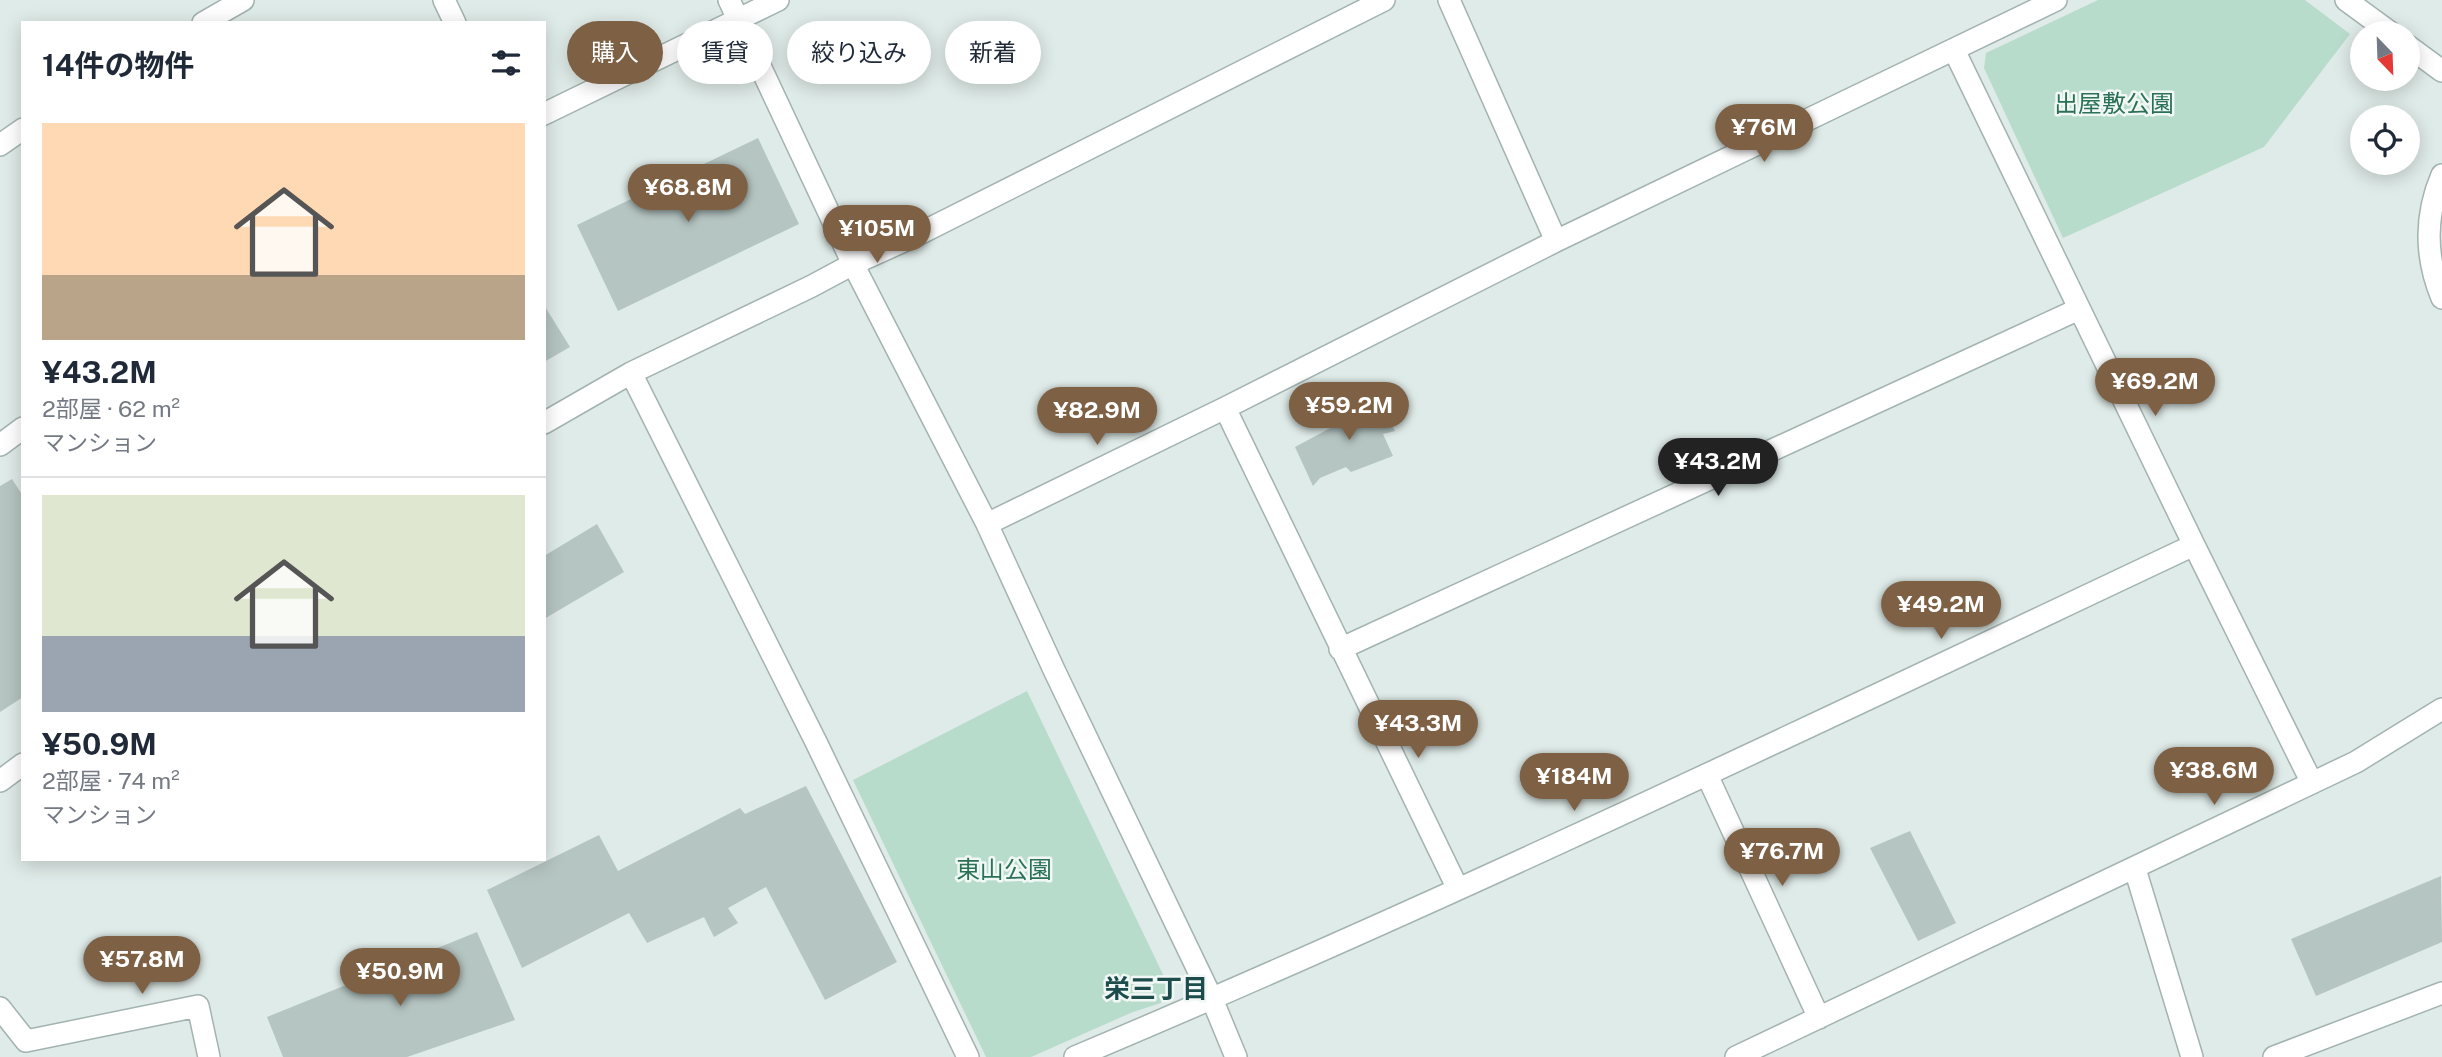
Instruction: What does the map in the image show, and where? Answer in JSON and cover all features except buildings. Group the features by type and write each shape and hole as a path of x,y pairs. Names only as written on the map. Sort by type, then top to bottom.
{"street":[{"path":"206,21 243,0"},
{"path":"444,0 454,21"},
{"path":"729,0 853,264 987,524 1212,999 1236,1057"},
{"path":"546,113 778,0"},
{"path":"546,422 631,373 928,230 1384,0"},
{"path":"1449,0 1556,241"},
{"path":"987,524 1225,408 1556,241 2056,0"},
{"path":"2346,0 2375,21"},
{"path":"1954,50 2312,783"},
{"path":"2420,55 2442,71"},
{"path":"0,145 21,130"},
{"path":"2442,175 2434,202 2428,242 2428,255 2442,298"},
{"path":"1340,649 2079,309"},
{"path":"631,373 816,742 968,1057"},
{"path":"1225,408 1458,889"},
{"path":"0,444 21,429"},
{"path":"1074,1057 1212,999 1458,889 1707,775 2194,545"},
{"path":"1736,1057 2356,762 2442,709"},
{"path":"0,781 21,765"},
{"path":"1707,775 1819,1018"},
{"path":"2135,869 2192,1057"},
{"path":"2274,1057 2442,993"},
{"path":"0,1008 26,1041 198,1006 209,1057"}],"green space":[{"name":"出屋敷公園","path":"2098,0 2305,0 2350,34 2264,147 2063,238 1984,68 1986,53"},
{"name":"東山公園","path":"1027,691 1170,989 1161,1003 1133,1012 1031,1057 986,1057 853,780"}],"district":[{"name":"栄三丁目","path":"1156,989"}]}
